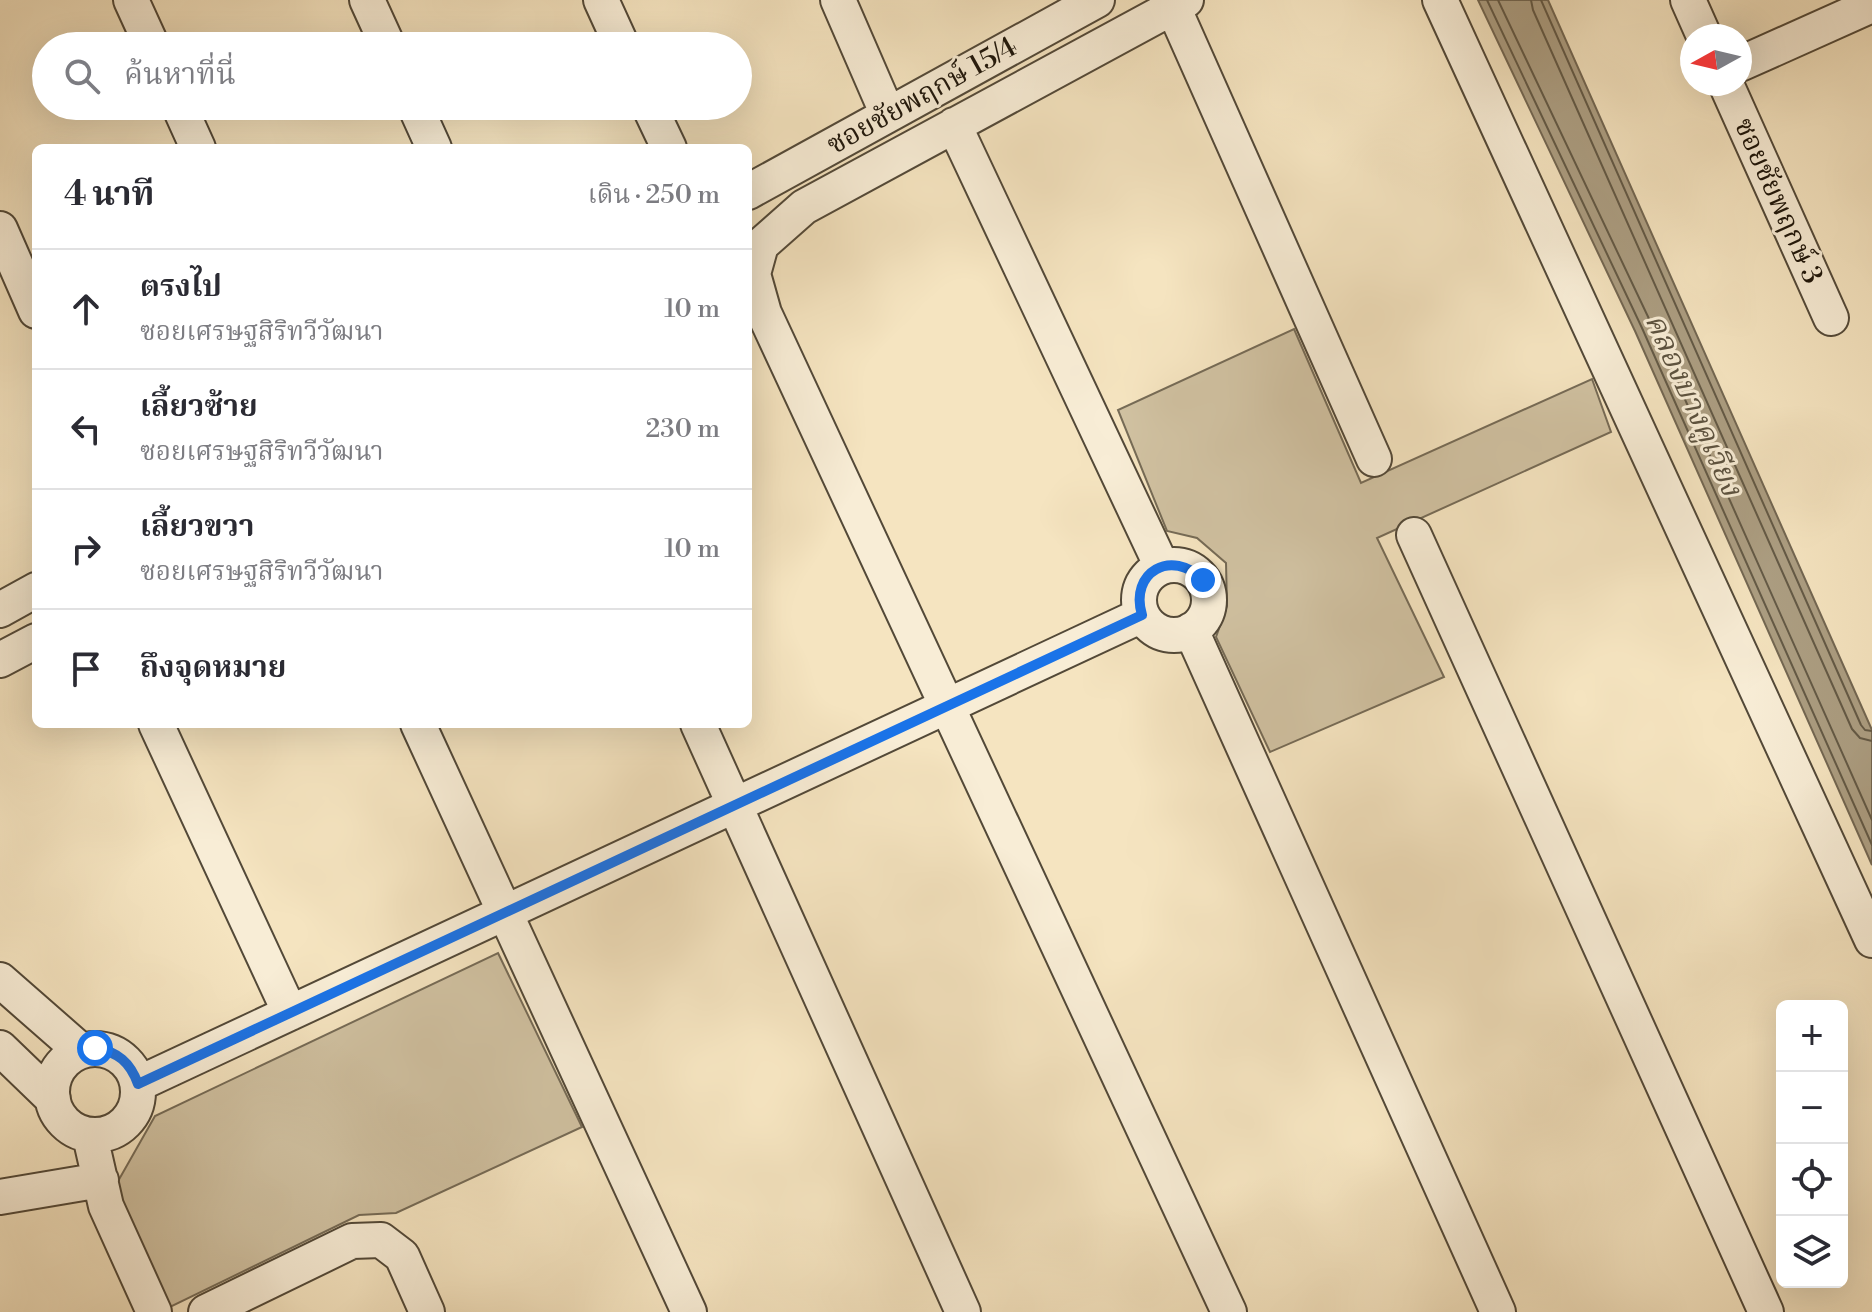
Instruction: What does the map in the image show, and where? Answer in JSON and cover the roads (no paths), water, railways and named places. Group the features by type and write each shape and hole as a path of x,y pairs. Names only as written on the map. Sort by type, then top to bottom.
{"street":[{"path":"131,0 146,32"},
{"path":"367,0 382,32"},
{"path":"601,0 616,32"},
{"path":"838,0 888,115"},
{"name":"ซอยชัยพฤกษ์ 15/4","path":"752,190 1097,0"},
{"path":"1440,0 1872,940"},
{"path":"1688,0 1699,24"},
{"path":"1229,1312 764,313 753,274 761,245 804,207 1180,4 1374,459"},
{"path":"1752,59 1872,5"},
{"name":"ซอยชัยพฤกษ์ 3","path":"1731,96 1831,318"},
{"path":"185,120 196,144"},
{"path":"421,120 432,144"},
{"path":"656,120 667,144"},
{"path":"954,125 1162,567"},
{"path":"0,229 32,302"},
{"path":"1414,535 1766,1312"},
{"path":"1184,566 1203,580 1208,591 1206,614 1191,630 1180,635 1158,631 1142,615 1139,592 1144,581 1162,567 1184,566"},
{"path":"0,610 32,592"},
{"path":"138,1084 1142,615"},
{"path":"1191,630 1498,1312"},
{"path":"0,660 32,643"},
{"path":"158,728 290,1013"},
{"path":"420,728 689,1312"},
{"path":"700,728 963,1312"},
{"path":"0,980 81,1051"},
{"path":"0,1048 53,1099"},
{"path":"95,1048 110,1051 123,1058 133,1070 139,1097 135,1111 116,1131 90,1136 65,1123 57,1112 53,1084 58,1070 67,1058 81,1051 95,1048"},
{"path":"90,1136 106,1206 154,1312"},
{"path":"0,1197 101,1180"},
{"path":"206,1312 352,1241 381,1240 402,1256 427,1312"}],"water":[{"name":"คลองบางคูเวียง","path":"1478,0 1548,0 1872,730 1872,865 1635,331"}]}
